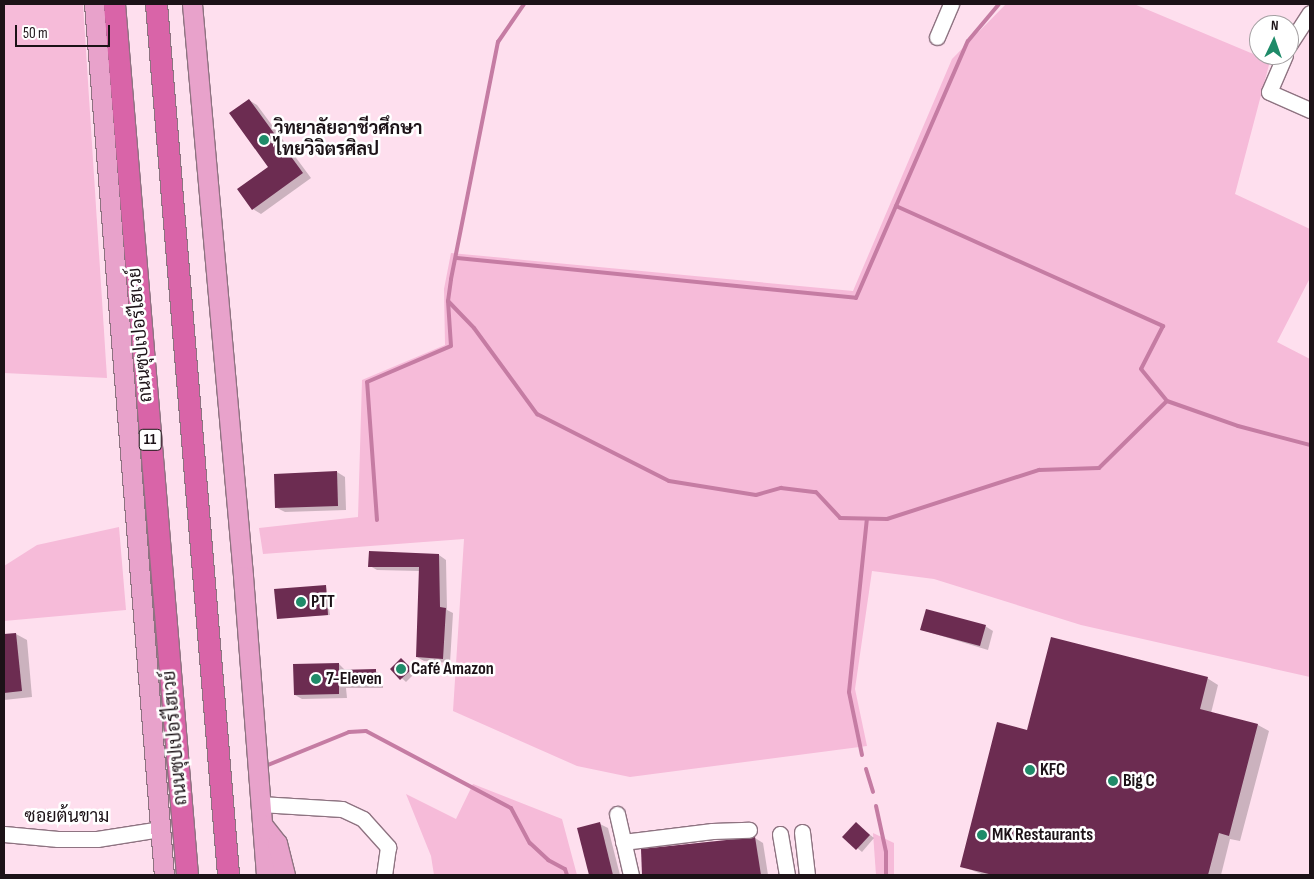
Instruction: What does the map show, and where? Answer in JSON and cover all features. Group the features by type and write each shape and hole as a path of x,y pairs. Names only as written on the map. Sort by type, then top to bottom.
{"highway":[{"path":"157,7 228,875"},
{"name":"ถนนซุปเปอร์ไฮเวย์","path":"113,10 187,875"}],"main road":[{"path":"94,4 164,875"},
{"path":"192,4 266,875"},
{"path":"262,824 277,843 285,875"}],"street":[{"path":"938,37 951,4"},
{"path":"1299,30 1310,13"},
{"path":"1281,65 1269,92 1310,110"},
{"path":"260,804 342,809 364,819 388,847 384,875"},
{"path":"617,814 631,875"},
{"name":"ซอยต้นขาม","path":"4,834 58,839 97,839 161,829"},
{"path":"623,842 712,831 749,830"},
{"path":"802,832 807,875"},
{"path":"780,834 787,875"}],"shaded area":[{"path":"4,4 83,4 107,378 4,373"},
{"path":"1006,4 1134,4 1249,52 1249,65 1269,65 1235,194 1310,229 1310,278 1277,342 1310,359 1310,677 1081,625 934,579 872,571 855,689 867,746 630,777 577,766 453,711 464,539 263,554 259,528 358,517 362,380 445,345 444,289 451,253 853,291 952,59"},
{"path":"119,527 126,610 4,621 4,566 37,545"},
{"path":"473,784 562,819 577,875 434,875 431,856 406,794 456,819"},
{"path":"873,833 894,843 894,875 876,875"}],"building":[{"name":"วิทยาลัยอาชีวศึกษา ไทยวิจิตรศิลป","path":"249,99 303,173 252,210 237,189 268,167 229,113"},
{"path":"337,471 338,506 275,508 274,474"},
{"path":"369,551 439,554 440,607 446,608 443,659 416,657 419,567 368,567"},
{"name":"PTT","path":"326,585 328,615 277,619 274,589"},
{"path":"926,609 986,625 980,646 920,630"},
{"path":"16,633 22,691 4,693 4,634"},
{"name":"Big C","path":"1051,637 1208,677 1200,709 1258,724 1229,836 1219,833 1208,875 993,875 960,867 997,722 1027,730"},
{"name":"Café Amazon","path":"401,658 412,669 400,680 390,669"},
{"name":"7-Eleven","path":"339,663 339,670 376,669 376,684 339,685 339,694 294,695 293,664"},
{"path":"600,822 613,875 589,875 577,828"},
{"path":"856,822 870,835 856,850 842,837"},
{"path":"755,837 761,875 642,875 641,849"}],"waterway":[{"path":"377,520 367,382 451,346 448,301 451,279 498,42 524,4"},
{"path":"457,258 856,298 968,41 999,4"},
{"path":"896,206 1163,326 1141,369 1167,401"},
{"path":"448,301 474,328 537,414 669,481 756,495 781,488 816,492 840,518 887,519 1039,470 1099,468 1167,401 1238,426 1310,445"},
{"path":"862,755 849,692 867,519"},
{"path":"263,767 349,732 366,731 511,808 530,843 548,860 565,869 567,875"},
{"path":"866,769 873,792"},
{"path":"876,806 886,852 886,875"}],"place":[{"name":"วิทยาลัยอาชีวศึกษา ไทยวิจิตรศิลป","path":"264,140"},
{"name":"PTT","path":"301,602"},
{"name":"Café Amazon","path":"401,669"},
{"name":"7-Eleven","path":"316,679"},
{"name":"KFC","path":"1030,770"},
{"name":"Big C","path":"1113,781"},
{"name":"MK Restaurants","path":"982,835"}]}
